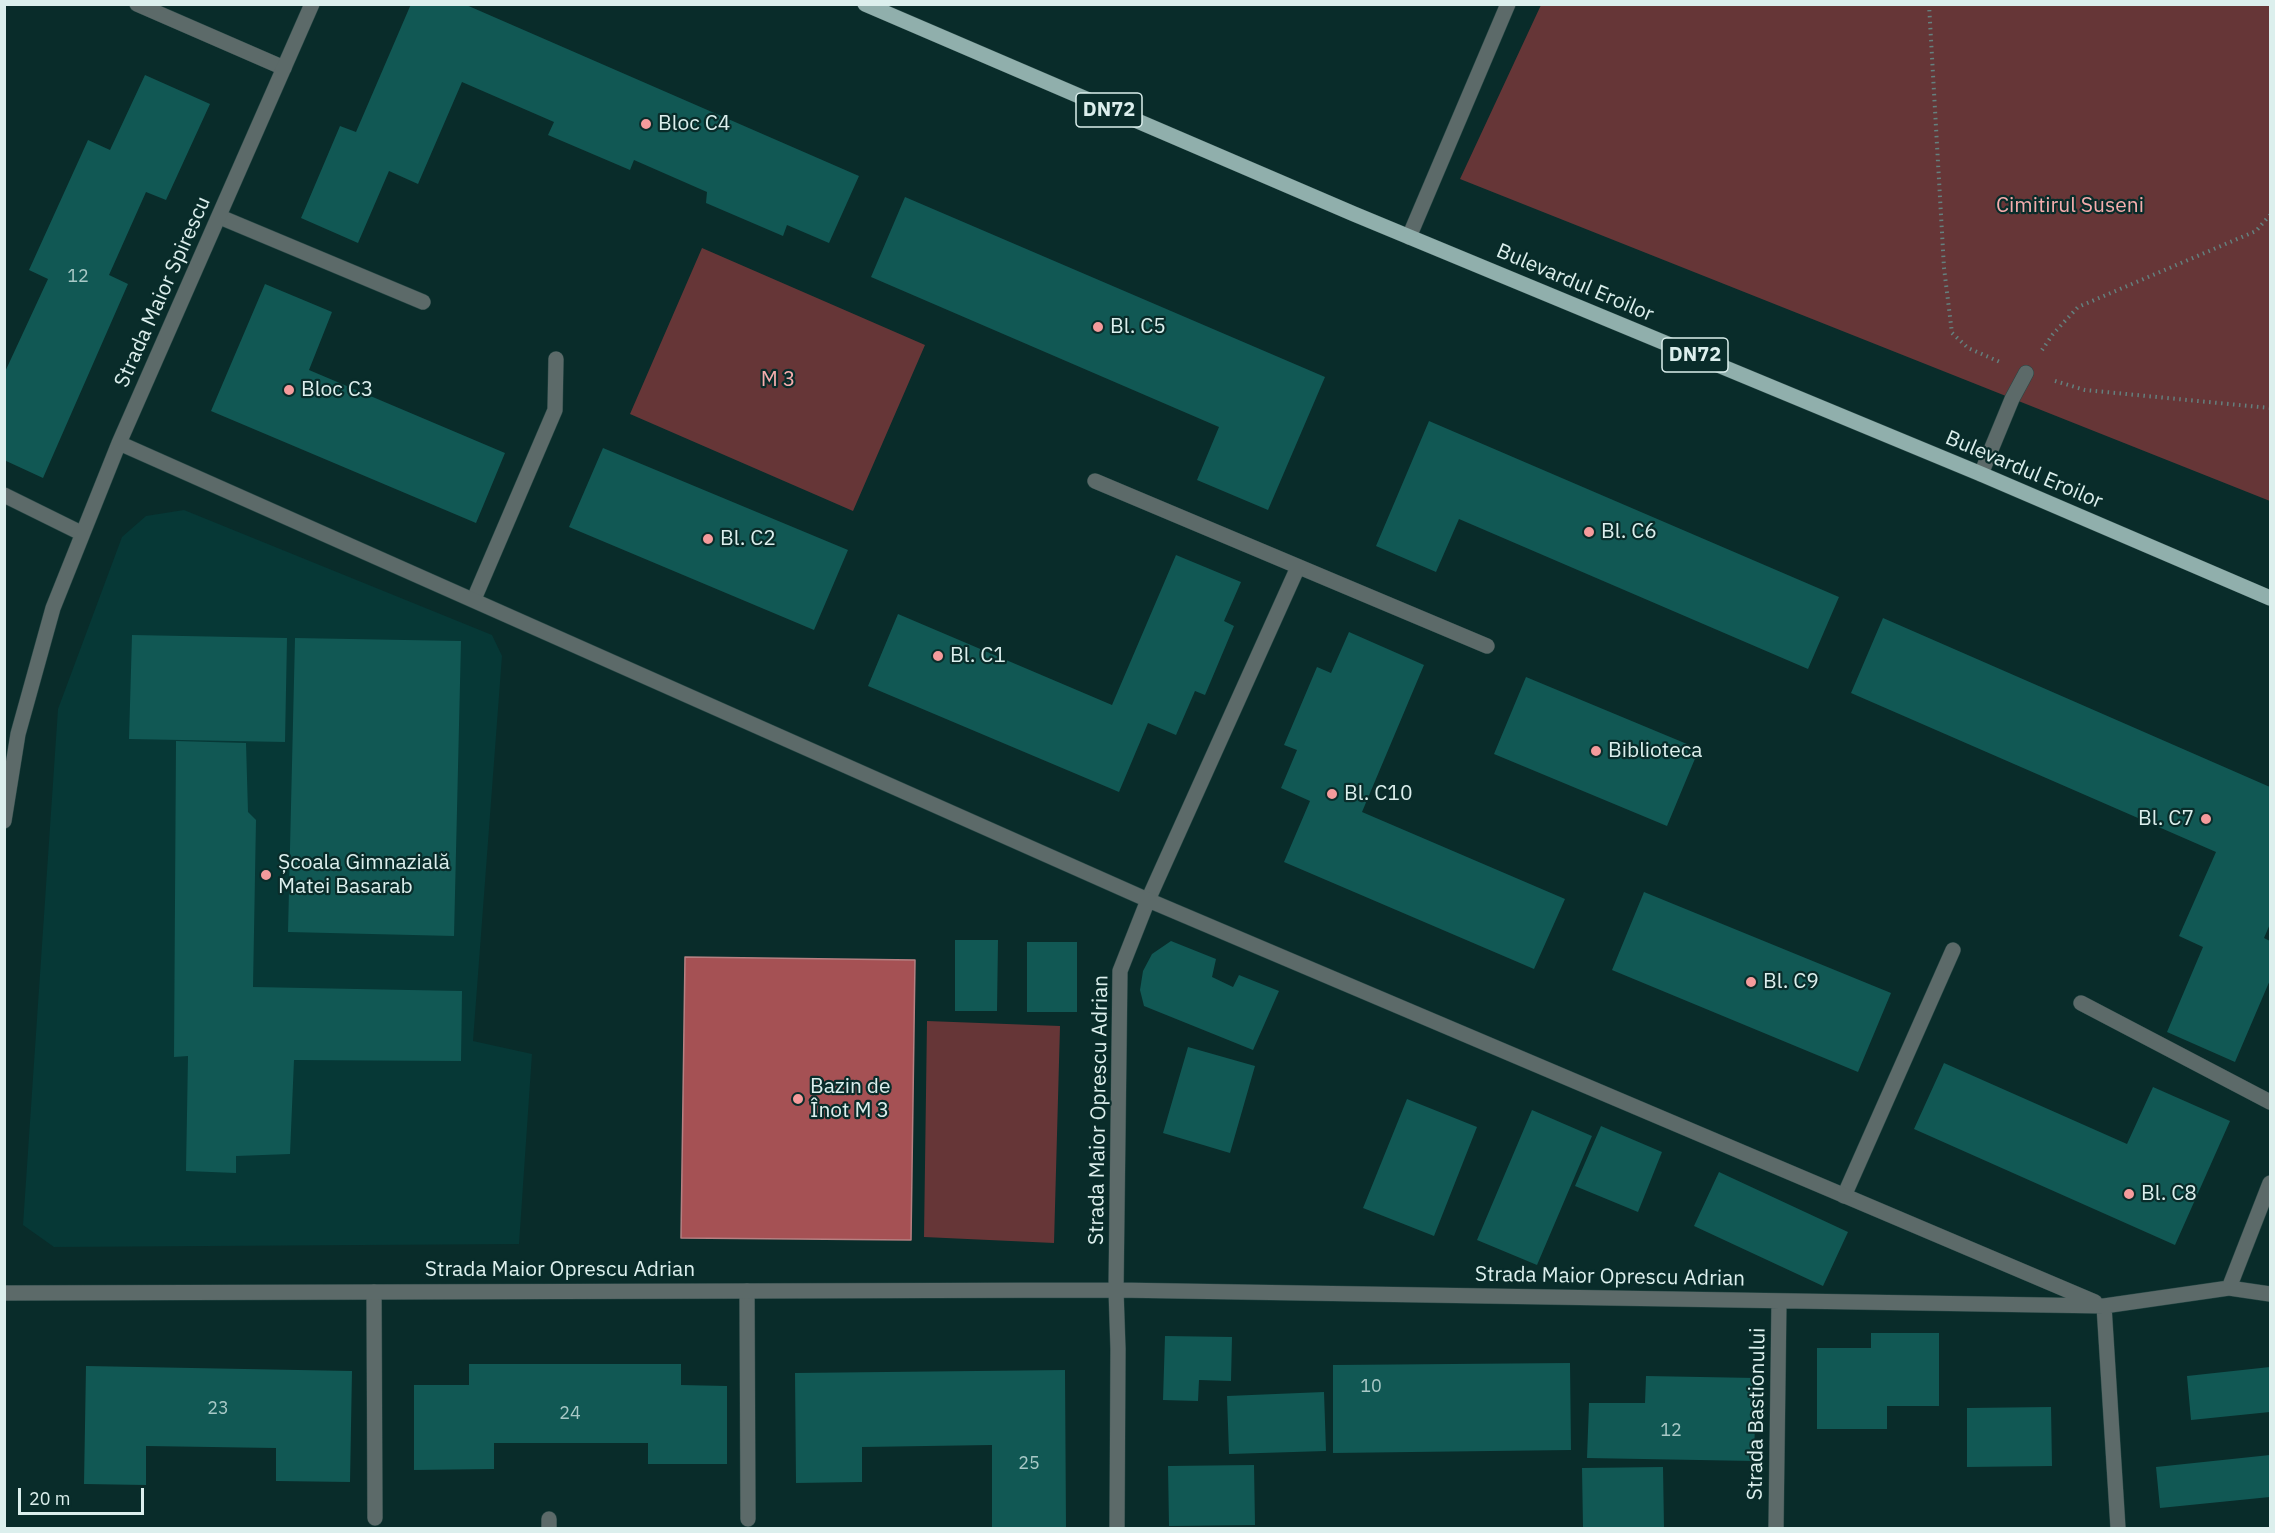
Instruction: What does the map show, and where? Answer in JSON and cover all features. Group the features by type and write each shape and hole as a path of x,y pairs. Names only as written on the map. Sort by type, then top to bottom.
{"main road":[{"name":"Bulevardul Eroilor","path":"865,4 1409,237 1981,474 2271,598"}],"street":[{"path":"137,4 284,68"},
{"name":"Strada Maior Spirescu","path":"4,821 18,734 35,667 53,608 81,533 312,4"},
{"path":"1409,237 1508,4"},
{"path":"220,217 423,302"},
{"path":"474,599 555,410 556,359"},
{"path":"1981,474 2012,399 2026,373"},
{"path":"119,443 1148,900 2104,1306 2118,1528"},
{"path":"1095,481 1488,646"},
{"path":"4,495 81,533"},
{"name":"Strada Maior Oprescu Adrian","path":"1117,1528 1116,1290 1120,971 1148,900 1298,567"},
{"path":"1844,1196 1953,950"},
{"path":"2081,1003 2271,1102"},
{"path":"2229,1288 2271,1183"},
{"name":"Strada Maior Oprescu Adrian","path":"4,1293 1116,1290 2104,1306 2229,1288 2271,1294"},
{"path":"747,1291 748,1519"},
{"path":"374,1292 375,1518"},
{"name":"Strada Bastionului","path":"1776,1528 1779,1301"}],"path":[{"path":"1929,4 1944,268 1952,333 1968,348 2026,373 2085,390 2271,408"},
{"path":"2026,373 2053,334 2078,307 2256,231 2271,215"}],"shaded area":[{"name":"Școala Gimnazială Matei Basarab","path":"184,510 492,635 502,656 473,1041 532,1054 519,1244 54,1247 23,1225 58,709 122,537 146,516"},
{"name":"Bazin de Înot M 3","path":"685,957 915,960 911,1240 681,1238"}],"green space":[{"name":"Cimitirul Suseni","path":"1541,5 2270,5 2270,501 1460,179"},
{"name":"M 3","path":"702,248 925,345 853,511 630,414"},
{"path":"927,1021 1060,1026 1054,1243 924,1237"}],"building":[{"name":"Bloc C4","path":"411,4 464,4 859,176 829,243 787,225 783,236 706,203 707,192 634,160 630,170 548,135 554,122 462,82 418,184 389,171 358,243 301,218 340,126 356,132"},
{"path":"145,75 210,104 166,200 146,192 109,275 128,284 43,478 4,460 4,374 48,279 29,270 88,140 110,150"},
{"name":"Bl. C5","path":"905,197 1325,377 1268,510 1197,480 1219,427 871,277"},
{"name":"Bloc C3","path":"265,284 332,312 309,370 505,453 476,523 211,411"},
{"name":"Bl. C6","path":"1429,421 1839,597 1808,669 1459,519 1436,572 1376,546"},
{"name":"Bl. C2","path":"603,448 848,550 814,630 569,527"},
{"name":"Bl. C1","path":"1176,555 1241,582 1224,621 1234,626 1205,695 1195,691 1176,735 1148,723 1119,792 868,686 898,614 1112,705"},
{"name":"Bl. C7","path":"1883,618 2270,787 2270,924 2264,938 2270,941 2270,980 2235,1062 2167,1032 2203,947 2179,936 2216,852 1851,693"},
{"name":"Bl. C10","path":"1349,632 1424,665 1362,812 1565,899 1534,969 1284,862 1310,801 1281,788 1297,750 1284,745 1317,667 1331,673"},
{"path":"132,635 287,638 285,742 129,739"},
{"path":"295,638 461,641 454,936 288,932"},
{"name":"Biblioteca","path":"1526,677 1699,749 1667,826 1494,754"},
{"path":"176,741 246,743 248,812 256,820 253,987 462,991 461,1061 294,1060 290,1154 236,1156 236,1173 186,1171 188,1056 174,1057"},
{"name":"Bl. C9","path":"1644,892 1891,993 1858,1072 1612,970"},
{"path":"955,940 998,940 997,1011 955,1011"},
{"path":"1171,941 1216,959 1212,977 1233,987 1239,975 1279,991 1253,1050 1144,1006 1140,990 1143,971 1152,954"},
{"path":"1027,942 1077,942 1077,1012 1027,1012"},
{"path":"1188,1047 1255,1066 1230,1153 1163,1133"},
{"name":"Bl. C8","path":"1944,1063 2127,1144 2153,1087 2230,1121 2175,1245 1914,1129"},
{"path":"1407,1099 1477,1127 1434,1236 1363,1208"},
{"path":"1532,1110 1592,1136 1537,1265 1477,1240"},
{"path":"1601,1126 1662,1152 1638,1212 1575,1186"},
{"path":"1719,1172 1848,1232 1823,1286 1694,1226"},
{"path":"1871,1333 1939,1333 1939,1406 1887,1406 1887,1429 1817,1429 1817,1348 1871,1348"},
{"path":"1165,1336 1232,1337 1231,1381 1199,1380 1198,1401 1163,1400"},
{"path":"1570,1363 1571,1450 1333,1453 1333,1365"},
{"path":"469,1364 681,1364 681,1385 727,1386 727,1464 648,1464 648,1443 494,1443 494,1469 414,1470 414,1385 469,1385"},
{"path":"86,1366 352,1371 350,1482 276,1481 276,1448 146,1446 146,1485 84,1484"},
{"path":"2270,1367 2270,1412 2191,1420 2187,1376"},
{"path":"1065,1370 1066,1528 992,1528 992,1445 862,1447 862,1482 796,1483 795,1373"},
{"path":"1646,1376 1756,1378 1754,1461 1587,1458 1589,1403 1645,1403"},
{"path":"1324,1392 1326,1451 1229,1454 1227,1396"},
{"path":"2051,1407 2052,1466 1967,1467 1967,1408"},
{"path":"2270,1455 2270,1497 2160,1508 2156,1467"},
{"path":"1254,1465 1255,1525 1169,1526 1168,1466"},
{"path":"1663,1467 1664,1528 1583,1528 1582,1468"}],"place":[{"name":"Bloc C4","path":"646,124"},
{"name":"Bl. C5","path":"1098,327"},
{"name":"Bloc C3","path":"289,390"},
{"name":"Bl. C6","path":"1589,532"},
{"name":"Bl. C2","path":"708,539"},
{"name":"Bl. C1","path":"938,656"},
{"name":"Biblioteca","path":"1596,751"},
{"name":"Bl. C10","path":"1332,794"},
{"name":"Bl. C7","path":"2206,819"},
{"name":"Școala Gimnazială Matei Basarab","path":"266,875"},
{"name":"Bl. C9","path":"1751,982"},
{"name":"Bazin de Înot M 3","path":"798,1099"},
{"name":"Bl. C8","path":"2129,1194"}]}
